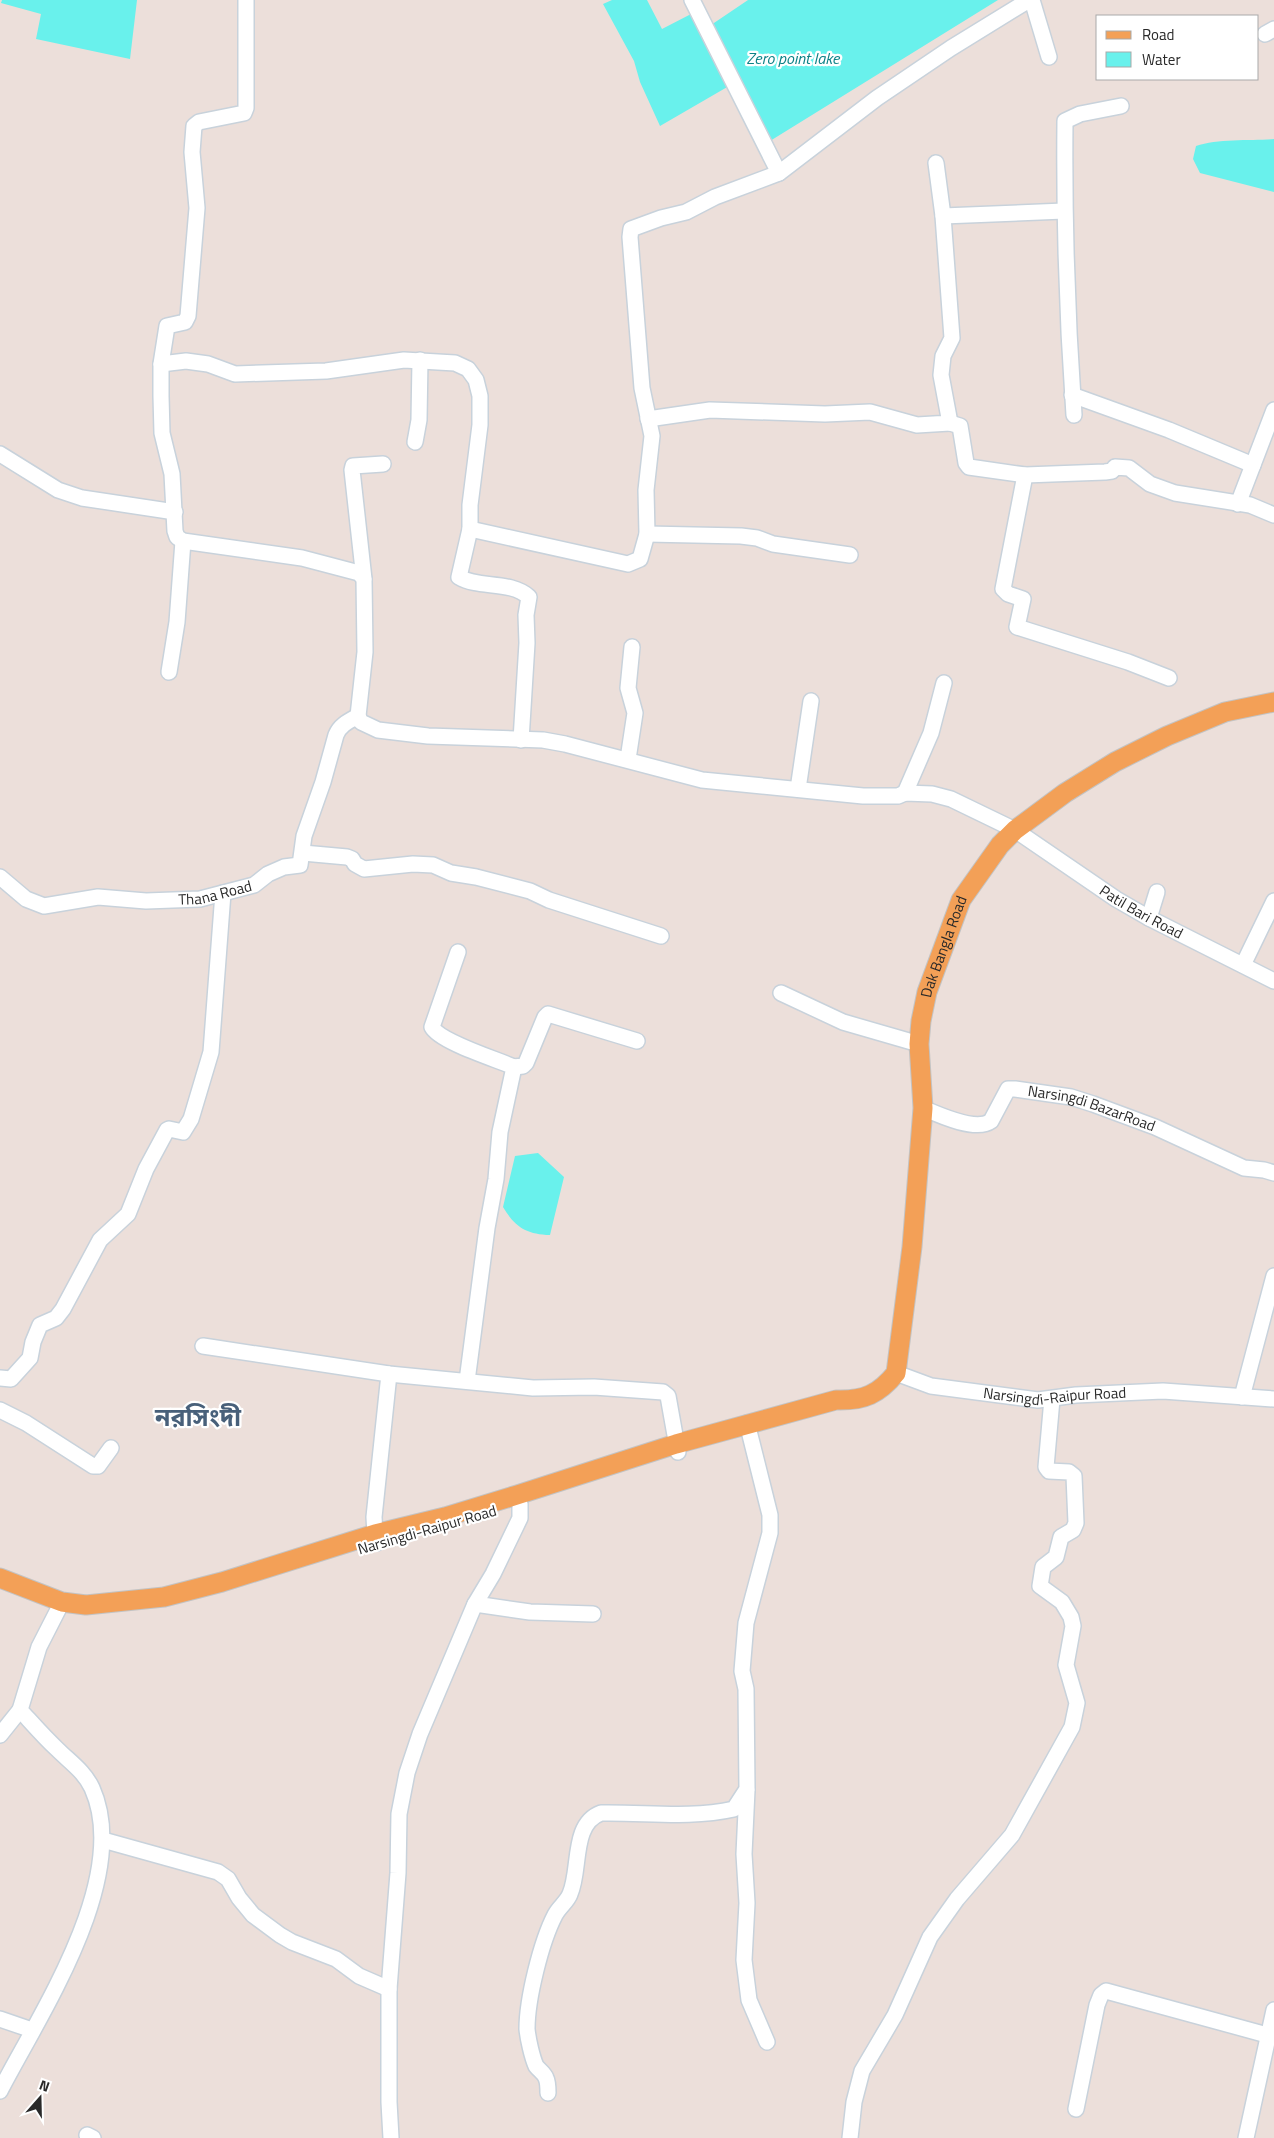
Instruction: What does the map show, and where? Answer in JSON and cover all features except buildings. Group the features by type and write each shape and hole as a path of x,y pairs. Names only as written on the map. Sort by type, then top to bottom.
{"main road":[{"name":"Dak Bangla Road","path":"896,1372 912,1247 923,1108 919,1044 921,1021 928,992 961,900 1000,845 1015,830 1065,793 1116,762 1167,736 1225,712 1274,702"},
{"name":"Narsingdi-Raipur Road","path":"0,1587 60,1606 164,1597 445,1517 518,1500 677,1448 836,1400 849,1401 869,1396 884,1387 896,1372"},
{"name":"Narsingdi-Raipur Road","path":"0,1578 60,1606"}],"street":[{"path":"246,0 246,108 244,113 197,123 194,126 192,152 197,208 188,316 185,322 167,326 161,364 162,433 172,474 177,537 183,541 320,561 353,570 364,579"},
{"path":"692,0 779,173"},
{"path":"470,529 628,564 640,559 643,554 647,534 646,490 652,436 642,388 630,237 631,229 661,218 686,212 715,197 779,173 877,98 951,48 1030,0 1049,57"},
{"path":"1074,415 1068,342 1064,212 1065,121 1080,114 1120,106"},
{"path":"936,163 952,338 942,356 941,375 950,423"},
{"path":"942,216 1064,212"},
{"path":"161,364 186,361 208,364 235,374 326,371 368,364 420,360 455,363 468,370 476,380 480,396 480,425 470,505 470,529 459,577 514,589 524,593 529,598 526,615 521,740"},
{"path":"415,442 419,420 420,360"},
{"path":"1072,395 1169,430 1253,465"},
{"path":"648,419 710,410 825,414 870,412 917,425 950,423 960,426 966,464 969,468 1024,475 1105,472 1112,471 1115,467 1124,467 1129,468 1150,484 1175,493 1250,505 1274,516"},
{"path":"1238,504 1274,410"},
{"path":"0,454 58,490 82,498 175,512"},
{"path":"383,464 358,465 353,466 352,470 364,579 365,652 358,716 338,729 323,782 304,836 303,853 347,857 364,869 413,864 433,865 451,873 483,878 530,890 549,900 661,936"},
{"path":"1024,475 1003,590 1008,594 1023,599 1017,627 1128,662 1169,678"},
{"path":"647,534 741,536 757,538 773,544 850,555"},
{"path":"169,672 177,622 183,541"},
{"path":"628,759 635,713 628,688 632,647"},
{"path":"905,792 931,732 944,683"},
{"path":"798,789 811,701"},
{"name":"Patil Bari Road","path":"358,716 361,722 378,730 428,736 565,744 628,759 649,767 702,780 881,797 898,796 905,792 932,794 951,799 1015,830 1116,899 1148,918 1274,981"},
{"name":"Thana Road","path":"0,877 26,899 44,906 98,897 146,901 200,899 254,885 268,874 279,869 300,865 303,853"},
{"path":"1148,918 1157,892"},
{"path":"1,1381 11,1379 30,1358 33,1342 40,1325 56,1318 63,1309 100,1240 128,1214 146,1169 166,1130 169,1128 183,1132 191,1119 211,1052 223,893"},
{"path":"1243,965 1274,901"},
{"path":"458,952 432,1027 434,1031 450,1041 514,1067 523,1066 526,1063 544,1017 548,1014 637,1041"},
{"path":"781,993 843,1022 919,1044"},
{"path":"467,1381 487,1228 496,1179 500,1132 514,1067"},
{"name":"Narsingdi BazarRoad","path":"923,1108 939,1115 979,1126 992,1121 1008,1089 1071,1097 1155,1127 1244,1168 1274,1173"},
{"path":"1242,1397 1274,1276"},
{"path":"204,1346 389,1374 534,1388 594,1387 662,1392 668,1396 677,1448"},
{"name":"Narsingdi-Raipur Road","path":"896,1372 931,1386 1026,1399 1052,1399 1076,1395 1163,1391 1274,1399"},
{"path":"376,1538 374,1517 389,1374"},
{"path":"850,2138 854,2102 862,2071 895,2015 930,1937 958,1899 1012,1835 1072,1727 1077,1703 1076,1694 1066,1665 1073,1626 1071,1617 1062,1602 1040,1586 1043,1567 1056,1557 1061,1537 1073,1530 1076,1523 1074,1476 1069,1472 1049,1471 1046,1467 1052,1399"},
{"path":"0,1410 26,1423 92,1466 98,1466 111,1448"},
{"path":"748,1428 770,1515 770,1533 746,1623 742,1671 746,1689 747,1789 744,1854 747,1903 744,1960 749,2000 767,2042"},
{"path":"391,2138 389,2102 389,1989 398,1873 399,1814 408,1773 420,1734 475,1604 494,1574 520,1518 518,1500"},
{"path":"475,1604 530,1612 593,1614"},
{"path":"0,1735 20,1710 39,1647 60,1606"},
{"path":"0,2091 72,1954 89,1911 103,1840 97,1801 83,1773 20,1710"},
{"path":"548,2093 546,2078 536,2066 527,2032 528,2012 549,1929 556,1913 566,1902 571,1892 582,1834 589,1820 601,1813 699,1815 734,1809 747,1789"},
{"path":"103,1840 218,1872 228,1878 238,1898 253,1915 280,1935 292,1942 336,1959 359,1976 389,1989"},
{"path":"1076,2109 1097,2005 1101,1996 1106,1991 1267,2035"},
{"path":"1246,2138 1273,2014"},
{"path":"0,2019 32,2030"}],"water":[{"path":"2,0 137,0 130,59 36,39 41,14 1,3"},
{"path":"612,0 647,0 662,29 693,13 729,86 660,126 640,82 634,61 603,4"},
{"name":"Zero point lake","path":"748,0 998,0 770,141 711,25"},
{"path":"1274,139 1274,192 1200,173 1193,159 1196,146 1205,143"},
{"path":"538,1153 564,1177 550,1235 534,1233 522,1228 512,1220 503,1207 515,1156"}],"district":[{"name":"নরসিংদী","path":"198,1417"}]}
